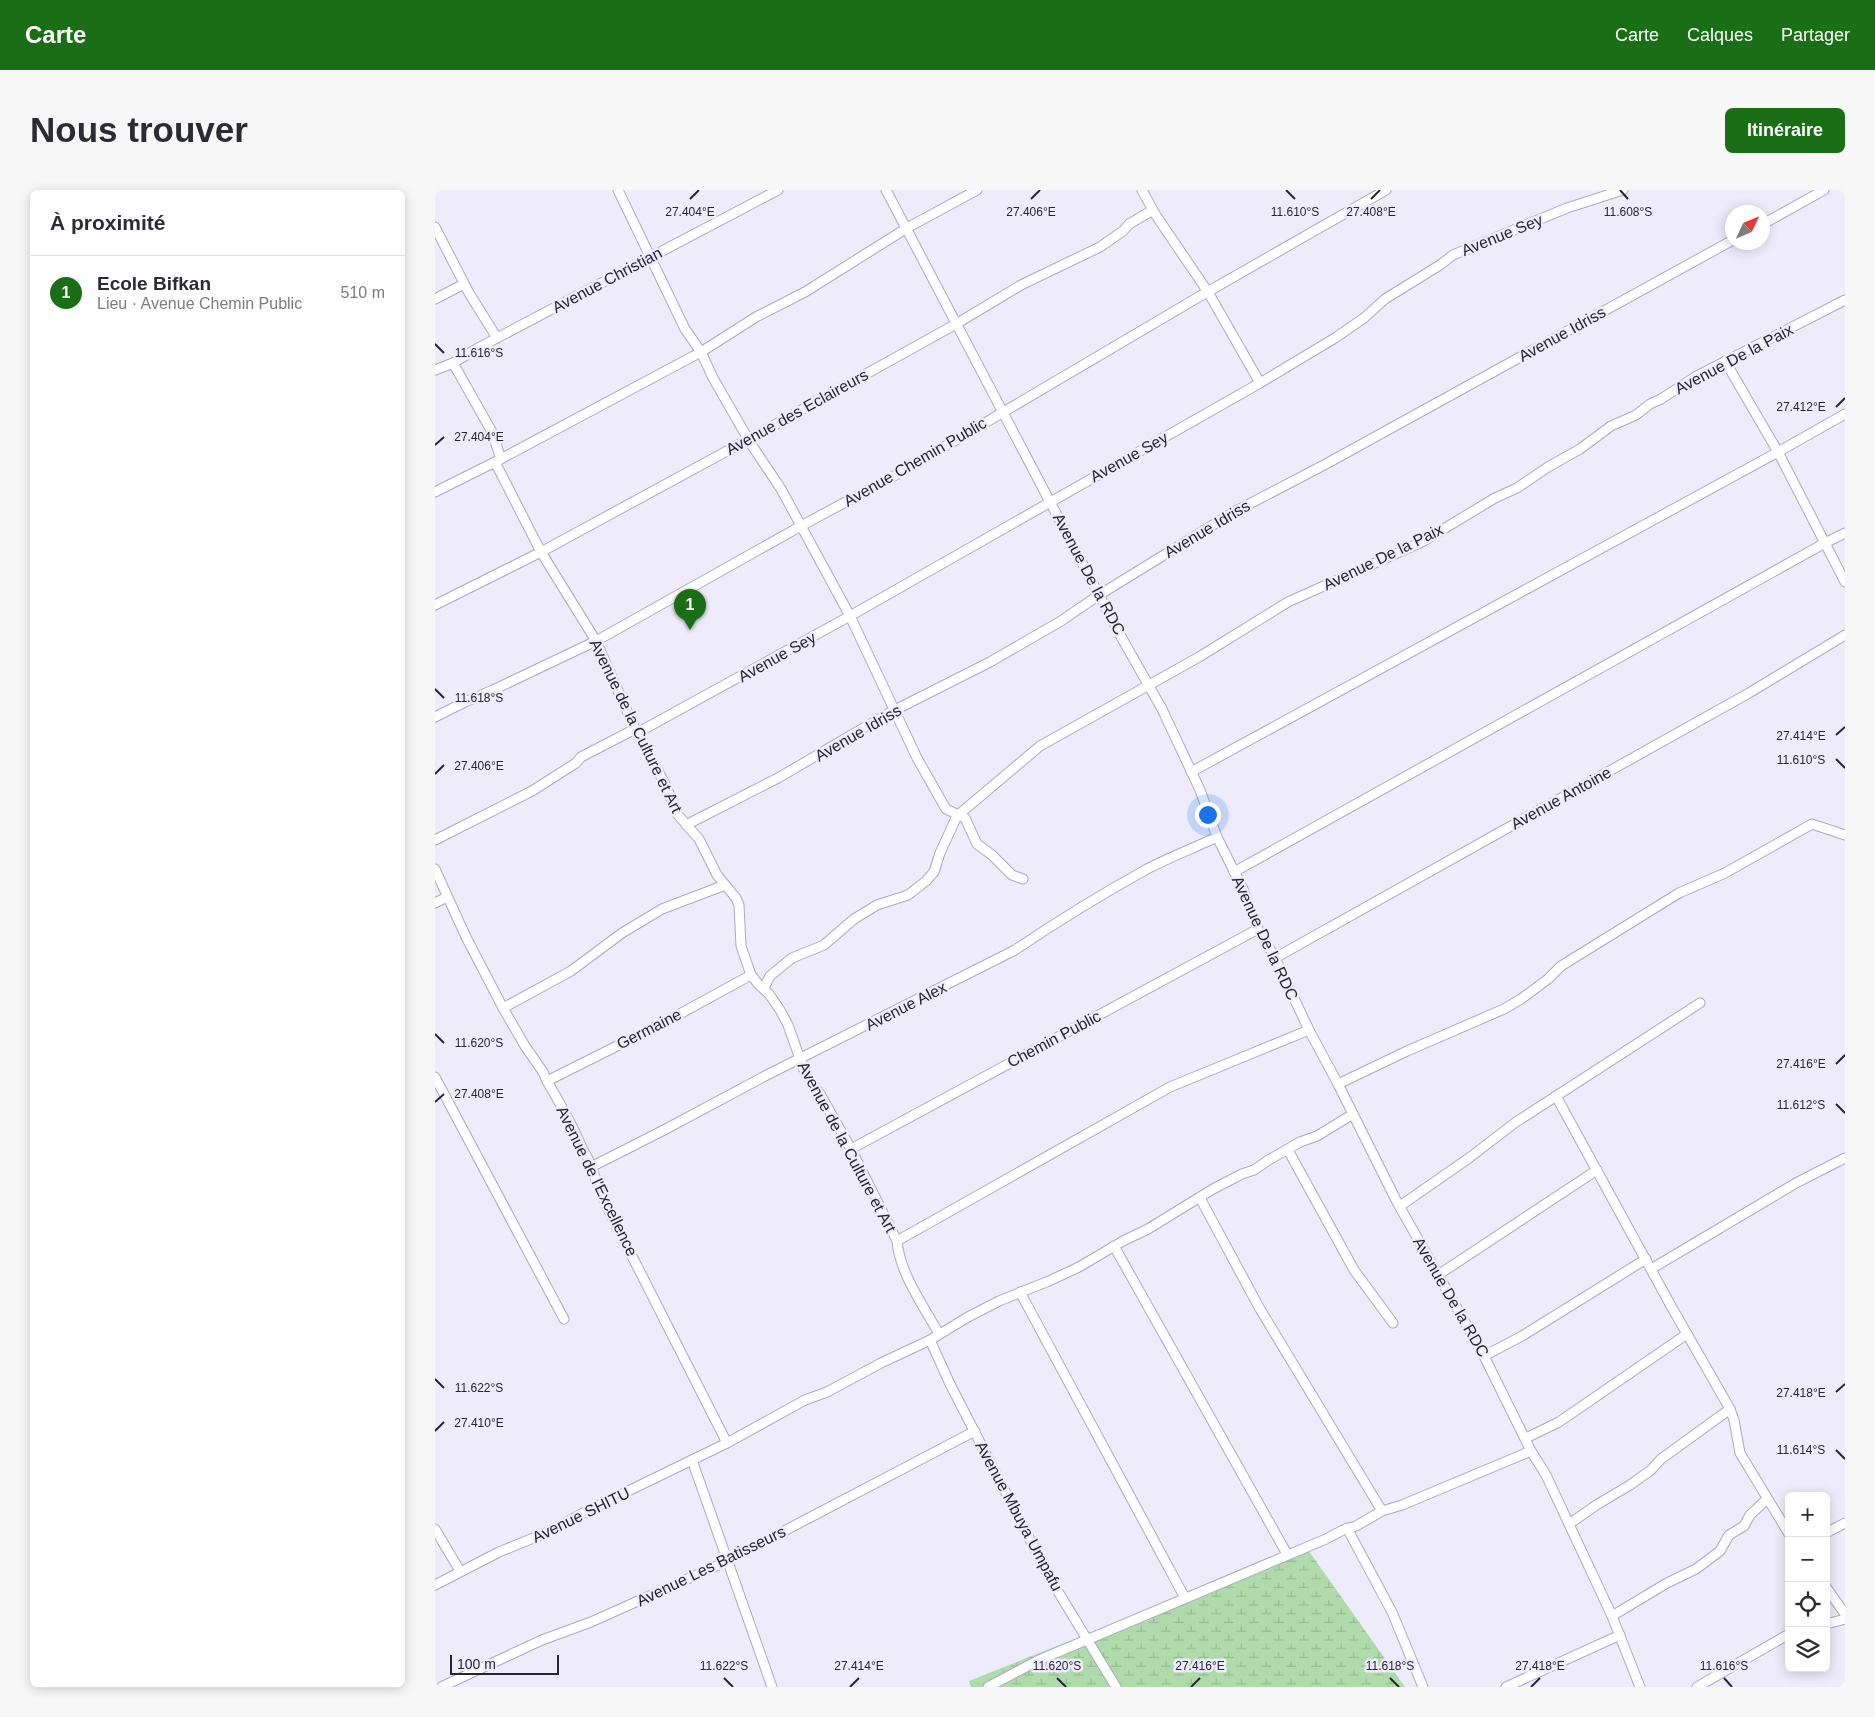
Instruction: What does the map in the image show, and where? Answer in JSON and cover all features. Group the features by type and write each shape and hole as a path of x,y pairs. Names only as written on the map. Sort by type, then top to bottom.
{"street":[{"path":"617,190 681,322 701,352 713,378 749,439 781,489 850,616 896,710 905,736 946,809 957,816 965,818 977,844 992,855 1012,876 1023,879"},
{"name":"Avenue Christian","path":"435,370 453,363 778,190"},
{"name":"Avenue De la RDC","path":"886,190 1099,595 1162,709 1200,790 1217,837 1243,889 1258,929 1275,958 1309,1030 1399,1206 1484,1356 1531,1451 1546,1475 1612,1616 1641,1687"},
{"path":"435,492 498,461 701,352 756,318 805,292 907,228 977,190"},
{"path":"1142,190 1153,210 1208,292 1260,384"},
{"name":"Avenue Chemin Public","path":"435,717 596,641 905,470 1003,411 1386,190"},
{"name":"Avenue Sey","path":"435,840 526,795 576,763 581,757 636,731 850,616 1260,384 1335,338 1364,318 1385,299 1440,266 1453,255 1567,208 1623,190"},
{"path":"1770,220 1824,190"},
{"name":"Avenue des Eclaireurs","path":"435,605 541,552 749,439 956,324 1021,284 1100,247 1129,224 1153,210"},
{"path":"435,227 464,284 497,338"},
{"name":"Avenue Idriss","path":"686,825 787,774 896,710 990,662 1061,621 1099,595 1233,512 1324,465 1725,244"},
{"path":"435,299 464,284"},
{"name":"Avenue De la Paix","path":"957,816 1040,746 1199,657 1288,602 1422,542 1581,449 1611,426 1636,415 1650,404 1725,361 1845,300"},
{"path":"1725,361 1778,452 1845,582"},
{"name":"Avenue de la Culture et Art","path":"453,363 492,432 498,461 541,552 596,641 636,731 664,782 678,815 699,839 717,875 733,893 739,905 741,946 751,975 769,994 788,1025 805,1073 851,1149 897,1241 907,1274 939,1334"},
{"path":"1191,772 1845,414"},
{"path":"1234,872 1845,533"},
{"name":"Avenue Antoine","path":"1275,958 1749,693 1845,636"},
{"path":"764,988 769,976 792,958 824,945 854,919 877,905 908,895 926,881 934,872 940,853 957,816"},
{"path":"1338,1084 1521,999 1548,979 1561,966 1679,893 1725,873 1812,824 1845,835"},
{"name":"Avenue Alex","path":"591,1167 765,1076 1015,950 1049,927 1149,868 1217,837"},
{"name":"Avenue de l'Excellence","path":"435,869 447,897 503,1008 543,1072 578,1135 581,1147 590,1160 606,1205 727,1443"},
{"path":"503,1008 571,971 622,933 662,909 725,885"},
{"path":"435,903 447,897"},
{"name":"Chemin Public","path":"851,1149 1258,929"},
{"name":"Germaine","path":"547,1081 665,1022 751,975"},
{"path":"1399,1206 1469,1158 1516,1122 1700,1003"},
{"path":"897,1241 1171,1087 1309,1030"},
{"path":"435,1077 564,1319"},
{"path":"1556,1096 1730,1409 1740,1453 1785,1528"},
{"name":"Avenue SHITU","path":"435,1585 499,1552 548,1532 727,1443 805,1400 827,1392 881,1363 930,1340 999,1301 1079,1267 1114,1246 1149,1229 1229,1180 1254,1170 1353,1114"},
{"path":"1288,1150 1354,1270 1393,1323"},
{"path":"1651,1269 1796,1183 1845,1158"},
{"path":"1438,1275 1597,1170"},
{"path":"1200,1198 1260,1308 1382,1511"},
{"path":"1114,1246 1287,1554"},
{"path":"1484,1356 1521,1336 1646,1260"},
{"path":"1020,1292 1185,1598"},
{"path":"1526,1438 1559,1422 1687,1334"},
{"name":"Avenue Mbuya Umpafu","path":"930,1340 950,1384 1048,1575 1117,1687"},
{"path":"1569,1524 1598,1504 1630,1486 1661,1460 1730,1409"},
{"name":"Avenue Les Batisseurs","path":"441,1687 542,1640 591,1622 727,1561 975,1431"},
{"path":"988,1687 1039,1660 1326,1539 1347,1528 1356,1526 1382,1511 1402,1506 1531,1451"},
{"path":"691,1460 772,1687"},
{"path":"1612,1616 1667,1583 1697,1569 1720,1552 1729,1536 1744,1526 1750,1515 1767,1499"},
{"path":"1830,1532 1845,1523"},
{"path":"1347,1528 1392,1612 1423,1687"},
{"path":"435,1529 460,1571"},
{"path":"1830,1593 1845,1614"},
{"path":"1830,1623 1845,1620"},
{"path":"1506,1687 1620,1635"},
{"path":"1697,1687 1785,1636"}],"green space":[{"path":"1306,1547 1405,1687 971,1687 969,1681"}],"place":[{"name":"Ecole Bifkan","path":"690,630"}]}
